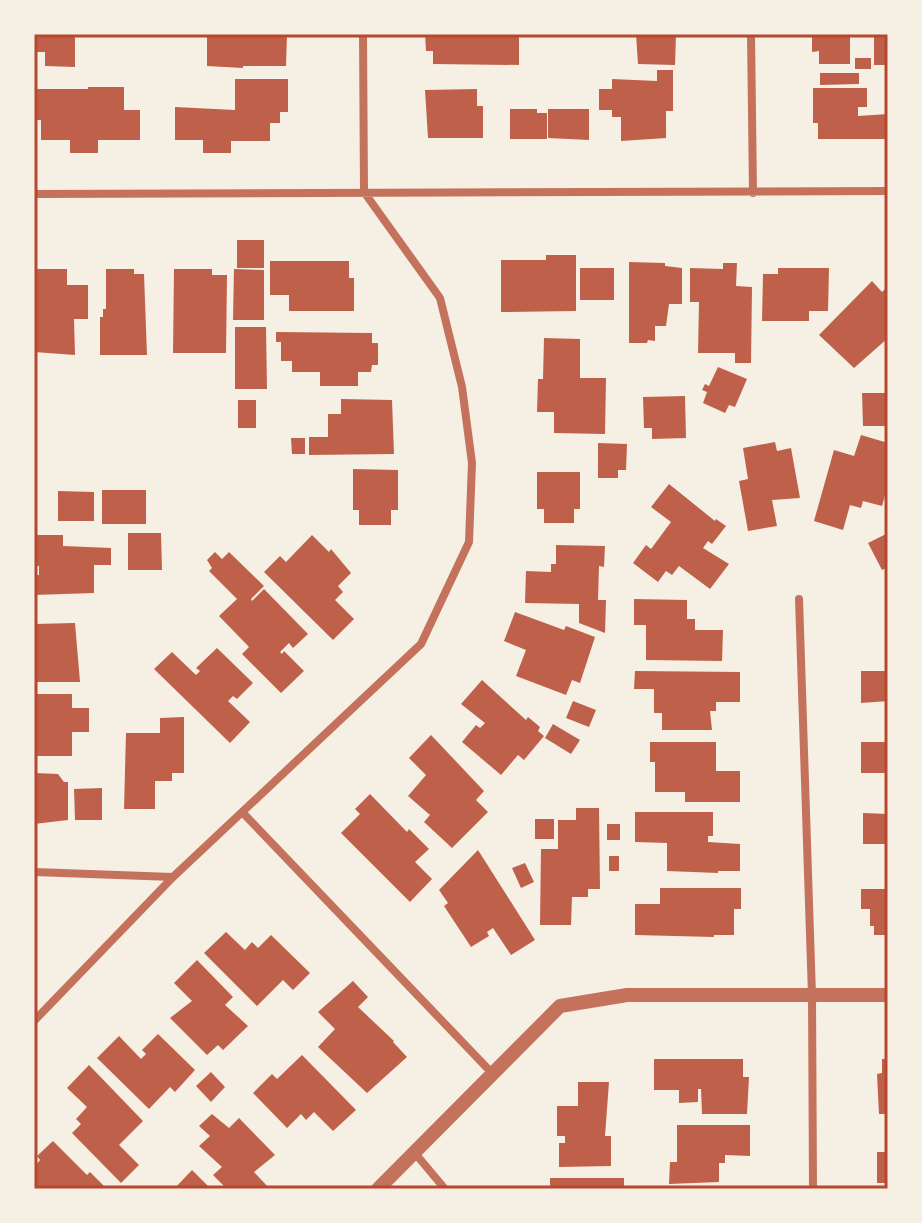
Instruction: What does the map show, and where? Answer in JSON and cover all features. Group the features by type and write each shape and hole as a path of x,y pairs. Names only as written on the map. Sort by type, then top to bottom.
{"street":[{"path":"34,1021 173,877 421,644 469,542 472,463 462,387 440,298 364,192 363,34"},
{"path":"751,34 753,193"},
{"path":"34,194 888,191"},
{"path":"799,599 812,995 813,1189"},
{"path":"243,813 491,1072"},
{"path":"34,872 173,877"},
{"path":"378,1189 560,1006 627,995 888,995"},
{"path":"414,1152 445,1189"}],"building":[{"path":"36,34 75,34 75,67 45,66 45,52 36,52"},
{"path":"287,34 286,66 207,66 207,36"},
{"path":"425,34 519,34 519,65 433,64 433,51 426,51"},
{"path":"636,34 676,34 675,65 638,64"},
{"path":"812,34 850,34 850,64 819,64 819,51 812,52"},
{"path":"874,34 888,34 888,65 874,65"},
{"path":"855,58 871,58 871,69 855,69"},
{"path":"657,70 673,70 673,111 666,111 666,138 621,141 621,117 612,117 612,110 599,110 599,89 612,89 612,79 657,81"},
{"path":"820,73 859,73 859,84 820,85"},
{"path":"235,79 288,79 288,112 280,112 280,123 270,123 270,141 231,141 231,153 203,153 203,140 175,140 175,107 235,110"},
{"path":"124,87 124,110 140,110 140,140 98,140 98,153 70,153 70,140 41,140 41,120 36,120 36,89"},
{"path":"813,88 867,88 867,107 858,107 858,116 888,114 888,139 818,139 818,123 813,123"},
{"path":"477,89 477,106 483,106 483,138 428,138 425,90"},
{"path":"510,109 537,109 537,113 547,113 547,139 510,139"},
{"path":"548,109 589,109 589,140 548,138"},
{"path":"237,240 264,240 264,268 237,268"},
{"path":"546,255 576,255 576,311 501,312 501,260 546,260"},
{"path":"270,261 349,261 349,278 354,278 354,311 289,311 289,295 270,295"},
{"path":"629,262 665,263 665,266 682,268 682,304 669,304 666,326 655,326 655,341 629,343"},
{"path":"723,263 737,263 736,286 752,287 751,363 735,363 735,353 698,353 699,302 690,302 690,268 723,269"},
{"path":"580,268 614,268 614,300 580,300"},
{"path":"778,268 829,268 828,311 809,311 809,321 762,321 763,274 778,274"},
{"path":"34,269 67,269 67,285 88,285 88,319 74,319 75,355 34,352"},
{"path":"106,269 134,269 134,274 144,274 147,355 100,355 100,317 106,309"},
{"path":"174,269 212,269 212,275 227,275 226,353 173,353"},
{"path":"234,269 264,270 264,320 233,320"},
{"path":"872,281 882,292 888,286 888,338 854,368 819,335"},
{"path":"235,327 266,327 267,389 235,389"},
{"path":"276,332 372,333 372,343 378,343 378,365 372,365 371,372 358,372 358,386 320,386 320,372 292,372 292,361 281,361 281,342 276,342"},
{"path":"544,338 580,339 580,378 606,378 605,434 554,433 554,412 537,412 538,379 543,379"},
{"path":"718,367 747,379 735,407 729,405 725,413 703,403 707,392 702,390 705,384 709,386"},
{"path":"862,393 888,393 888,426 863,426"},
{"path":"685,396 686,438 652,439 652,428 644,428 643,397"},
{"path":"341,399 392,400 394,454 309,455 309,437 328,437 328,414 341,414"},
{"path":"238,400 256,400 256,428 238,428"},
{"path":"861,435 888,443 888,485 882,506 863,501 861,508 850,505 843,530 814,521 834,450 854,456"},
{"path":"291,438 305,438 305,454 292,454"},
{"path":"775,442 777,451 791,448 800,498 772,500 777,526 748,531 739,481 748,479 743,448"},
{"path":"598,443 627,444 626,470 618,470 618,478 598,478"},
{"path":"353,469 398,470 398,510 391,510 391,525 359,525 359,510 353,510"},
{"path":"537,472 580,472 580,509 574,509 574,523 544,523 544,509 537,509"},
{"path":"669,484 715,521 726,526 712,544 708,541 703,548 729,564 710,589 679,566 672,575 666,571 658,582 633,563 646,545 651,549 671,522 651,507"},
{"path":"102,490 146,490 146,524 102,524"},
{"path":"58,491 94,492 94,521 58,521"},
{"path":"128,533 161,533 162,570 128,570"},
{"path":"888,533 888,567 882,570 868,543"},
{"path":"34,535 63,535 63,546 111,548 111,565 94,565 94,593 34,595 34,575 39,575 39,566 34,566"},
{"path":"312,535 329,552 331,549 351,573 338,586 343,592 335,600 354,619 333,640 264,572 280,556 286,562"},
{"path":"556,545 605,546 604,567 599,566 598,600 606,600 605,633 579,623 579,604 525,603 526,571 551,572 551,564 556,564"},
{"path":"215,552 222,559 229,552 264,586 252,601 264,589 308,634 293,648 289,643 280,652 282,654 284,651 304,671 281,693 242,654 249,647 219,616 237,599 209,571 212,568 207,560"},
{"path":"634,599 687,600 687,619 695,619 695,630 723,630 722,661 646,660 646,625 634,625"},
{"path":"515,612 564,630 566,626 595,637 580,683 572,680 566,695 516,676 526,650 504,641"},
{"path":"75,623 80,682 34,682 34,624"},
{"path":"217,648 253,683 237,699 233,696 228,701 250,722 230,743 154,669 172,652 196,675 200,671 196,668"},
{"path":"635,671 740,672 740,702 716,702 716,711 710,711 712,730 662,730 662,713 654,713 654,689 634,689"},
{"path":"861,671 888,671 888,701 861,703"},
{"path":"482,680 526,720 528,717 540,727 538,731 544,736 524,760 518,755 501,775 462,742 476,725 480,728 485,723 461,704"},
{"path":"34,694 72,694 72,708 89,708 89,732 72,732 72,756 34,756"},
{"path":"573,701 596,710 589,727 566,718"},
{"path":"184,717 184,773 172,773 172,781 155,781 155,809 124,809 126,733 160,733 160,718"},
{"path":"553,724 580,740 571,754 545,738"},
{"path":"431,735 484,791 476,800 488,812 452,848 424,822 430,815 408,796 426,775 409,758"},
{"path":"650,742 716,742 716,771 740,771 740,802 685,802 685,792 655,792 655,762 650,762"},
{"path":"861,742 888,742 888,773 861,773"},
{"path":"34,773 58,774 64,782 68,782 68,820 34,824"},
{"path":"102,788 102,820 75,820 74,789"},
{"path":"370,794 407,832 409,829 429,849 415,862 432,879 410,902 341,833 360,814 355,809"},
{"path":"576,808 599,808 600,889 588,889 588,897 572,897 571,925 540,925 541,849 558,849 558,820 576,820"},
{"path":"635,812 713,812 713,836 708,836 708,842 740,844 740,871 667,871 667,843 635,842"},
{"path":"863,813 888,814 886,844 863,844"},
{"path":"535,819 554,819 554,839 535,839"},
{"path":"607,824 620,824 620,840 607,840"},
{"path":"478,850 535,940 511,955 493,928 487,932 489,936 471,947 444,906 448,903 439,890"},
{"path":"609,856 619,856 619,871 609,871"},
{"path":"525,863 534,882 521,888 512,868"},
{"path":"660,888 741,888 741,909 734,909 734,935 635,935 635,904 660,904"},
{"path":"861,889 888,889 888,935 874,935 874,926 870,926 870,909 861,909"},
{"path":"226,932 245,950 252,942 258,948 271,935 310,973 293,990 283,980 257,1006 204,953"},
{"path":"197,960 233,997 225,1005 248,1026 223,1050 218,1045 207,1055 170,1018 192,1001 174,983"},
{"path":"353,981 368,997 358,1007 407,1057 367,1093 318,1047 335,1029 318,1012"},
{"path":"158,1034 195,1070 175,1092 170,1087 149,1109 97,1058 119,1036 141,1059 146,1054 142,1050"},
{"path":"302,1055 356,1110 333,1131 314,1112 306,1120 301,1114 287,1128 253,1093 272,1074 277,1079"},
{"path":"654,1059 743,1059 743,1077 749,1077 747,1114 702,1114 701,1089 698,1089 698,1102 679,1103 679,1090 654,1090"},
{"path":"882,1059 888,1059 888,1114 879,1114 877,1074 882,1073"},
{"path":"89,1065 143,1121 119,1145 139,1165 121,1183 72,1133 81,1124 76,1119 87,1107 67,1088"},
{"path":"211,1072 225,1087 211,1102 196,1086"},
{"path":"578,1082 609,1082 605,1136 611,1136 611,1166 559,1167 559,1143 565,1143 565,1136 557,1136 557,1106 578,1106"},
{"path":"212,1114 229,1128 239,1118 275,1155 254,1172 270,1189 227,1189 213,1175 222,1167 199,1146 210,1136 199,1126"},
{"path":"677,1125 750,1125 750,1156 725,1155 725,1163 719,1163 719,1182 669,1184 670,1162 677,1162"},
{"path":"53,1141 87,1175 90,1172 107,1189 34,1189 34,1163 36,1165 40,1160 37,1156"},
{"path":"877,1152 888,1152 888,1183 877,1183"},
{"path":"192,1170 211,1189 174,1189"},
{"path":"550,1178 624,1178 624,1189 550,1189"}]}
